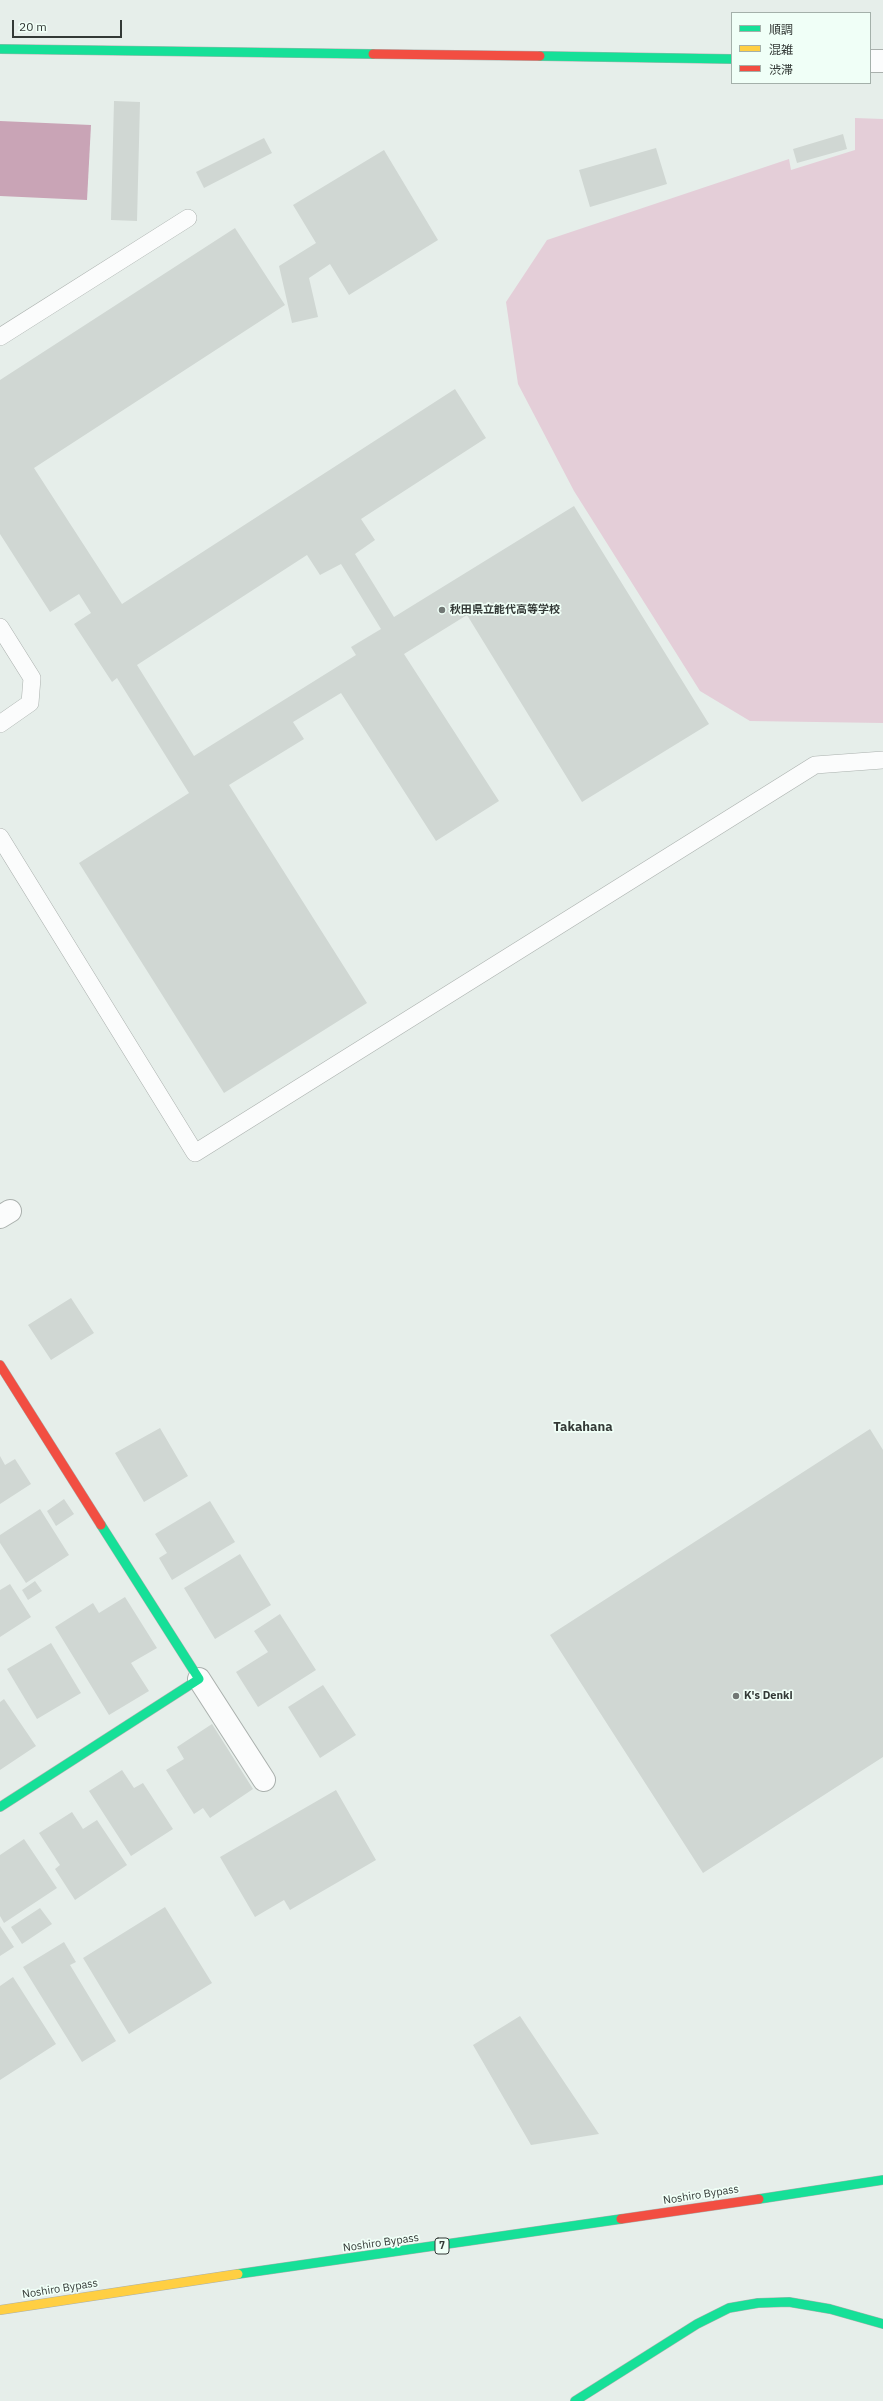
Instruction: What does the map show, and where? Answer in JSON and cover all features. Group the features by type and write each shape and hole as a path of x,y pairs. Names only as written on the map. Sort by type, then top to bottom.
{"main road":[{"path":"0,49 731,59"},
{"path":"0,1365 199,1680 0,1807"},
{"name":"Noshiro Bypass","path":"0,2310 164,2284 478,2241 883,2180"},
{"path":"574,2401 696,2324 729,2308 758,2303 789,2302 830,2309 883,2324"}],"street":[{"path":"871,61 883,61"},
{"path":"199,1680 264,1780"}],"lane":[{"path":"0,337 188,218"},
{"path":"0,627 32,678 30,703 0,724"},
{"path":"0,837 195,1153 815,765 883,760"}],"shaded area":[{"path":"855,118 883,119 883,723 750,721 700,691 574,491 518,384 506,302 547,240 789,159 791,170 855,150"},
{"path":"0,121 91,125 87,200 0,196"}],"building":[{"path":"114,101 140,102 137,221 111,220"},
{"path":"843,134 847,149 797,163 793,149"},
{"path":"264,138 272,153 204,188 196,172"},
{"path":"656,148 667,184 590,207 579,170"},
{"path":"384,150 438,240 349,295 330,264 309,278 318,317 292,323 279,266 316,243 293,205"},
{"path":"235,228 285,305 34,468 122,604 455,389 486,438 361,519 375,540 355,554 394,617 574,506 709,724 582,802 467,615 404,654 499,801 436,841 341,693 293,722 304,739 229,785 367,1003 224,1093 79,863 189,793 117,678 112,682 74,624 91,613 79,594 50,612 0,534 0,380","holes":["307,555 320,575 341,564 381,629 351,647 356,655 194,756 137,665"]},
{"path":"71,1298 94,1333 51,1360 28,1325"},
{"path":"160,1428 188,1476 144,1502 115,1453"},
{"name":"K's Denki","path":"870,1429 883,1450 883,1757 703,1873 550,1635"},
{"path":"0,1456 5,1465 15,1459 31,1484 0,1504"},
{"path":"64,1499 74,1514 56,1526 47,1511"},
{"path":"210,1501 235,1542 172,1580 159,1558 167,1553 155,1534"},
{"path":"40,1509 69,1555 26,1583 0,1543 0,1535"},
{"path":"240,1554 271,1605 215,1639 184,1588"},
{"path":"35,1581 42,1591 28,1600 22,1590"},
{"path":"10,1584 31,1617 0,1637 0,1590"},
{"path":"125,1597 157,1648 131,1663 149,1691 109,1715 55,1627 93,1603 99,1613"},
{"path":"280,1614 316,1670 258,1707 236,1672 268,1652 254,1631"},
{"path":"51,1643 81,1693 37,1719 7,1669"},
{"path":"323,1685 356,1735 320,1758 288,1707"},
{"path":"4,1699 36,1746 0,1770 0,1702"},
{"path":"212,1724 253,1789 210,1818 203,1808 194,1814 166,1770 184,1759 177,1747"},
{"path":"122,1770 134,1788 143,1783 173,1829 131,1856 89,1791"},
{"path":"336,1790 376,1860 290,1910 284,1900 255,1917 220,1857"},
{"path":"72,1812 83,1829 97,1820 127,1865 75,1900 55,1869 60,1865 39,1833"},
{"path":"24,1839 57,1888 4,1923 0,1916 0,1855"},
{"path":"165,1907 212,1983 129,2034 83,1958"},
{"path":"40,1908 52,1924 22,1944 11,1927"},
{"path":"0,1926 14,1947 0,1956"},
{"path":"64,1942 76,1962 70,1965 116,2041 82,2062 23,1967"},
{"path":"13,1977 56,2044 0,2080 0,1986"},
{"path":"520,2016 599,2134 531,2145 473,2045"}],"traffic: fast":[{"path":"0,49 373,54"},
{"path":"540,56 731,59"},
{"path":"0,1807 199,1679 101,1525"},
{"path":"759,2199 883,2180"},
{"path":"238,2274 621,2219"},
{"path":"575,2401 697,2324 729,2308 758,2303 789,2302 830,2309 883,2324"}],"traffic: slow":[{"path":"0,2310 238,2274"}],"traffic: jam":[{"path":"373,54 540,56"},
{"path":"0,1365 101,1525"},
{"path":"621,2219 759,2199"}],"place":[{"name":"秋田県立能代高等学校","path":"442,610"},
{"name":"K's Denki","path":"736,1696"}],"district":[{"name":"Takahana","path":"583,1427"}]}
